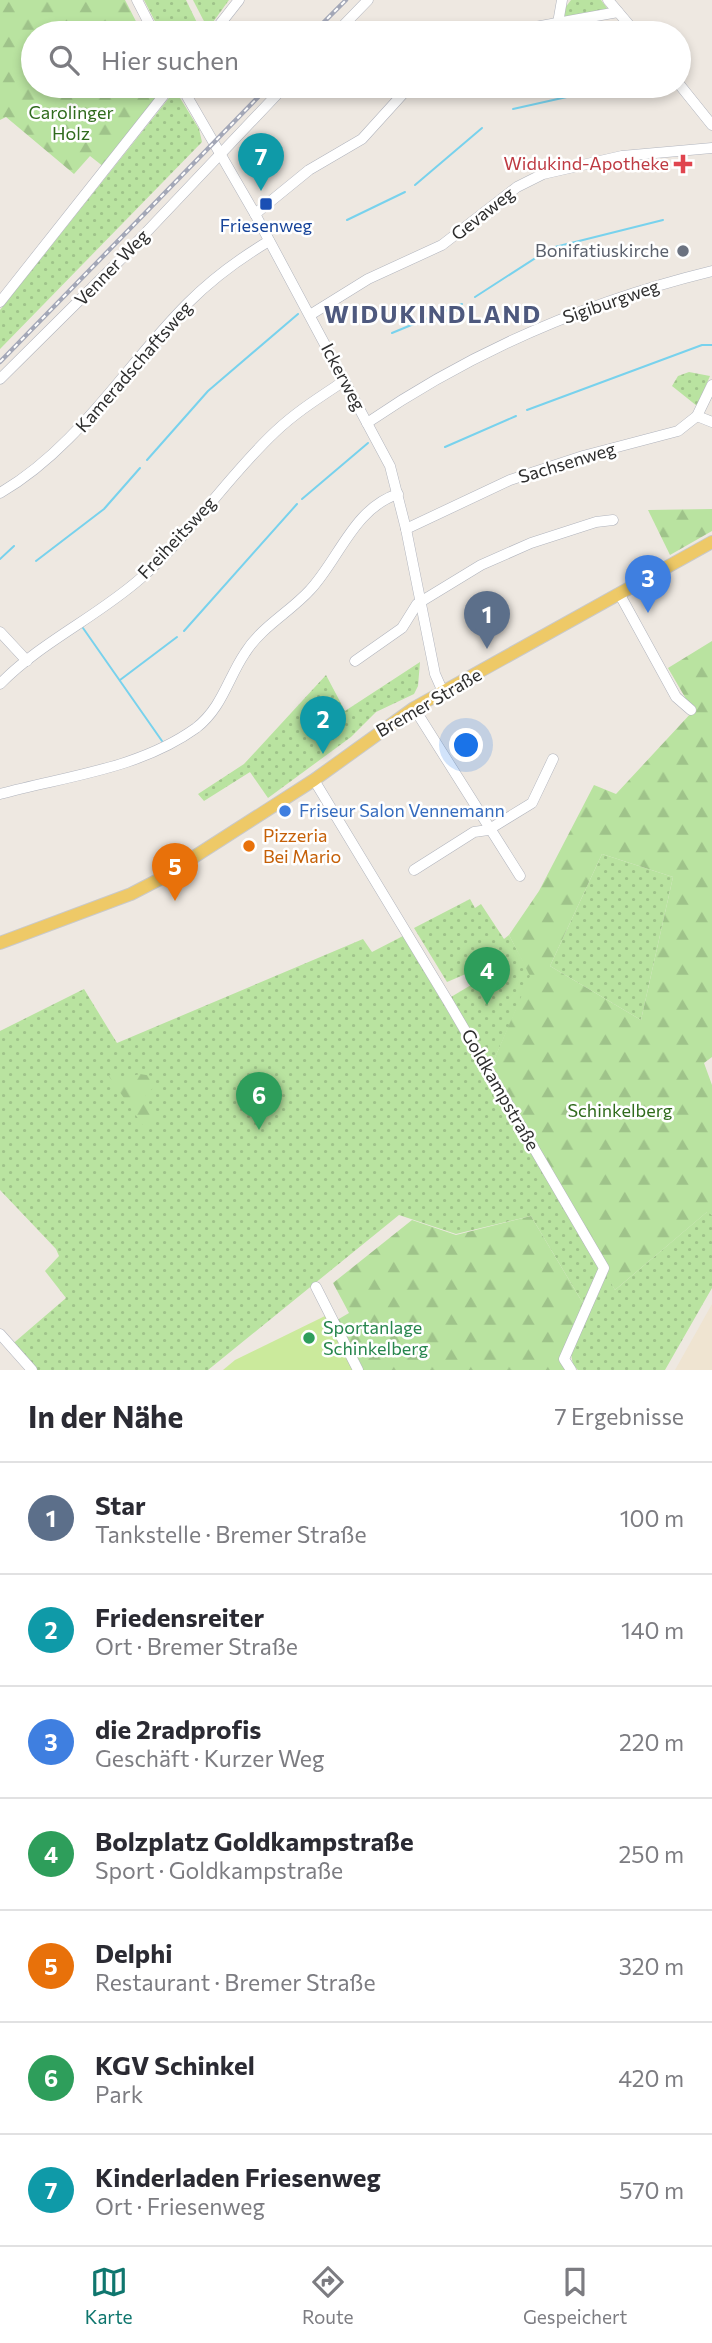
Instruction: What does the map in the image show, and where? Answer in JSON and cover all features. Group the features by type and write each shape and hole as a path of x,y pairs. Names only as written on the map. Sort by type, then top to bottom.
{"main road":[{"name":"Bremer Straße","path":"0,943 131,894 158,880 314,780 414,708 712,542"}],"street":[{"path":"137,0 148,21"},
{"path":"222,21 239,0"},
{"path":"348,21 368,0"},
{"path":"558,21 562,0"},
{"path":"608,0 626,21"},
{"path":"569,21 618,12"},
{"path":"0,302 162,98"},
{"name":"Ickerweg","path":"188,98 255,214 390,466 406,529 435,674 443,692"},
{"name":"Venner Weg","path":"0,379 120,260 273,98"},
{"path":"255,214 299,177 362,139 399,98"},
{"path":"690,98 710,122"},
{"name":"Gevaweg","path":"310,315 385,271 442,245 517,187 543,174 622,156 712,150"},
{"name":"Kameradschaftsweg","path":"0,494 40,467 71,439 166,327 205,287 223,271 269,241"},
{"name":"Sigiburgweg","path":"367,423 431,382 562,318 621,295 712,271"},
{"name":"Freiheitsweg","path":"0,684 27,661 141,578 162,559 274,433 311,402 344,380"},
{"path":"712,385 697,416 712,422"},
{"name":"Sachsenweg","path":"406,529 541,469 667,436 697,416"},
{"path":"0,794 114,766 162,747 195,728 222,698 251,643 308,593 366,512 386,498 398,494"},
{"path":"355,662 402,628 413,608 421,602 514,549 596,522 613,520"},
{"path":"620,595 676,697 691,710"},
{"path":"0,632 27,661"},
{"path":"414,708 488,830 520,877"},
{"path":"414,870 474,832 488,830 532,803 553,759"},
{"name":"Goldkampstraße","path":"314,780 449,1003 604,1268 564,1359 571,1370"},
{"path":"316,1287 358,1370"},
{"path":"0,1334 32,1370"}],"shaded area":[{"path":"712,1304 712,1370 675,1370"}],"green space":[{"name":"Carolinger Holz","path":"0,0 125,0 136,21 21,21 21,98 156,98 104,167 90,156 74,174 6,117 0,120"},
{"path":"144,0 186,0 196,21 155,21"},
{"path":"193,0 229,0 214,21 204,21"},
{"path":"571,0 601,0 607,8 604,13 564,18 565,8"},
{"path":"169,98 180,98 199,129 202,142 0,349 0,310"},
{"path":"689,372 710,376 697,406 672,386 678,376"},
{"path":"712,509 712,531 670,555 648,510"},
{"name":"Schinkelberg","path":"712,641 712,1057 704,1063 712,1085 712,1215 707,1212 615,1290 490,1069 530,976 509,935 539,891 594,785 616,794 693,711 668,668","holes":["602,854 673,877 641,1020 550,966"]},
{"path":"420,662 418,686 414,694 376,712 351,737 268,798 250,772 204,801 198,794 244,764 326,675 345,711"},
{"path":"602,854 673,877 641,1020 550,966"},
{"path":"470,899 475,908 481,904 504,939 509,935 531,976 490,1069 451,997 476,982 475,978 485,971 482,967 447,982 414,928"},
{"path":"403,936 601,1268 584,1305 531,1216 456,1234 399,1215 208,1370 31,1370 9,1347 66,1298 45,1271 59,1256 56,1249 0,1190 0,1031 84,989 117,1043 363,939 372,952"},
{"path":"140,1074 152,1076 156,1085 145,1096 147,1104 162,1118 144,1127 108,1075 119,1079"},
{"path":"708,1211 712,1215 712,1288 665,1370 578,1370 573,1365 571,1354 607,1274 615,1290"},
{"path":"531,1216 584,1305 561,1364 566,1370 362,1370 337,1320 349,1313 333,1283 412,1220 456,1235"},
{"name":"Sportanlage Schinkelberg","path":"325,1316 354,1370 223,1370 235,1360"}],"waterway":[{"path":"513,109 562,98"},
{"path":"415,185 482,128"},
{"path":"347,220 405,192"},
{"path":"475,297 551,248 663,220"},
{"path":"392,333 462,304"},
{"path":"147,460 208,391 298,314"},
{"path":"527,410 702,345 712,345"},
{"path":"445,447 516,416"},
{"path":"302,499 368,443"},
{"path":"36,561 104,509 140,468"},
{"path":"184,631 297,504"},
{"path":"0,559 14,546"},
{"path":"83,628 162,741"},
{"path":"120,680 177,637"}],"railway":[{"path":"325,21 346,0"},
{"path":"0,362 257,98"}],"place":[{"name":"Widukind-Apotheke","path":"683,164"},
{"name":"Kinderladen Friesenweg","path":"261,191"},
{"name":"Friesenweg","path":"266,204"},
{"name":"Bonifatiuskirche","path":"683,251"},
{"name":"die 2radprofis","path":"648,613"},
{"name":"Star","path":"487,649"},
{"name":"Friedensreiter","path":"323,754"},
{"name":"Friseur Salon Vennemann","path":"285,811"},
{"name":"Pizzeria Bei Mario","path":"249,846"},
{"name":"Delphi","path":"175,901"},
{"name":"Bolzplatz Goldkampstraße","path":"487,1005"},
{"name":"KGV Schinkel","path":"259,1130"},
{"name":"Sportanlage Schinkelberg","path":"309,1338"}],"district":[{"name":"WIDUKINDLAND","path":"433,315"}]}
